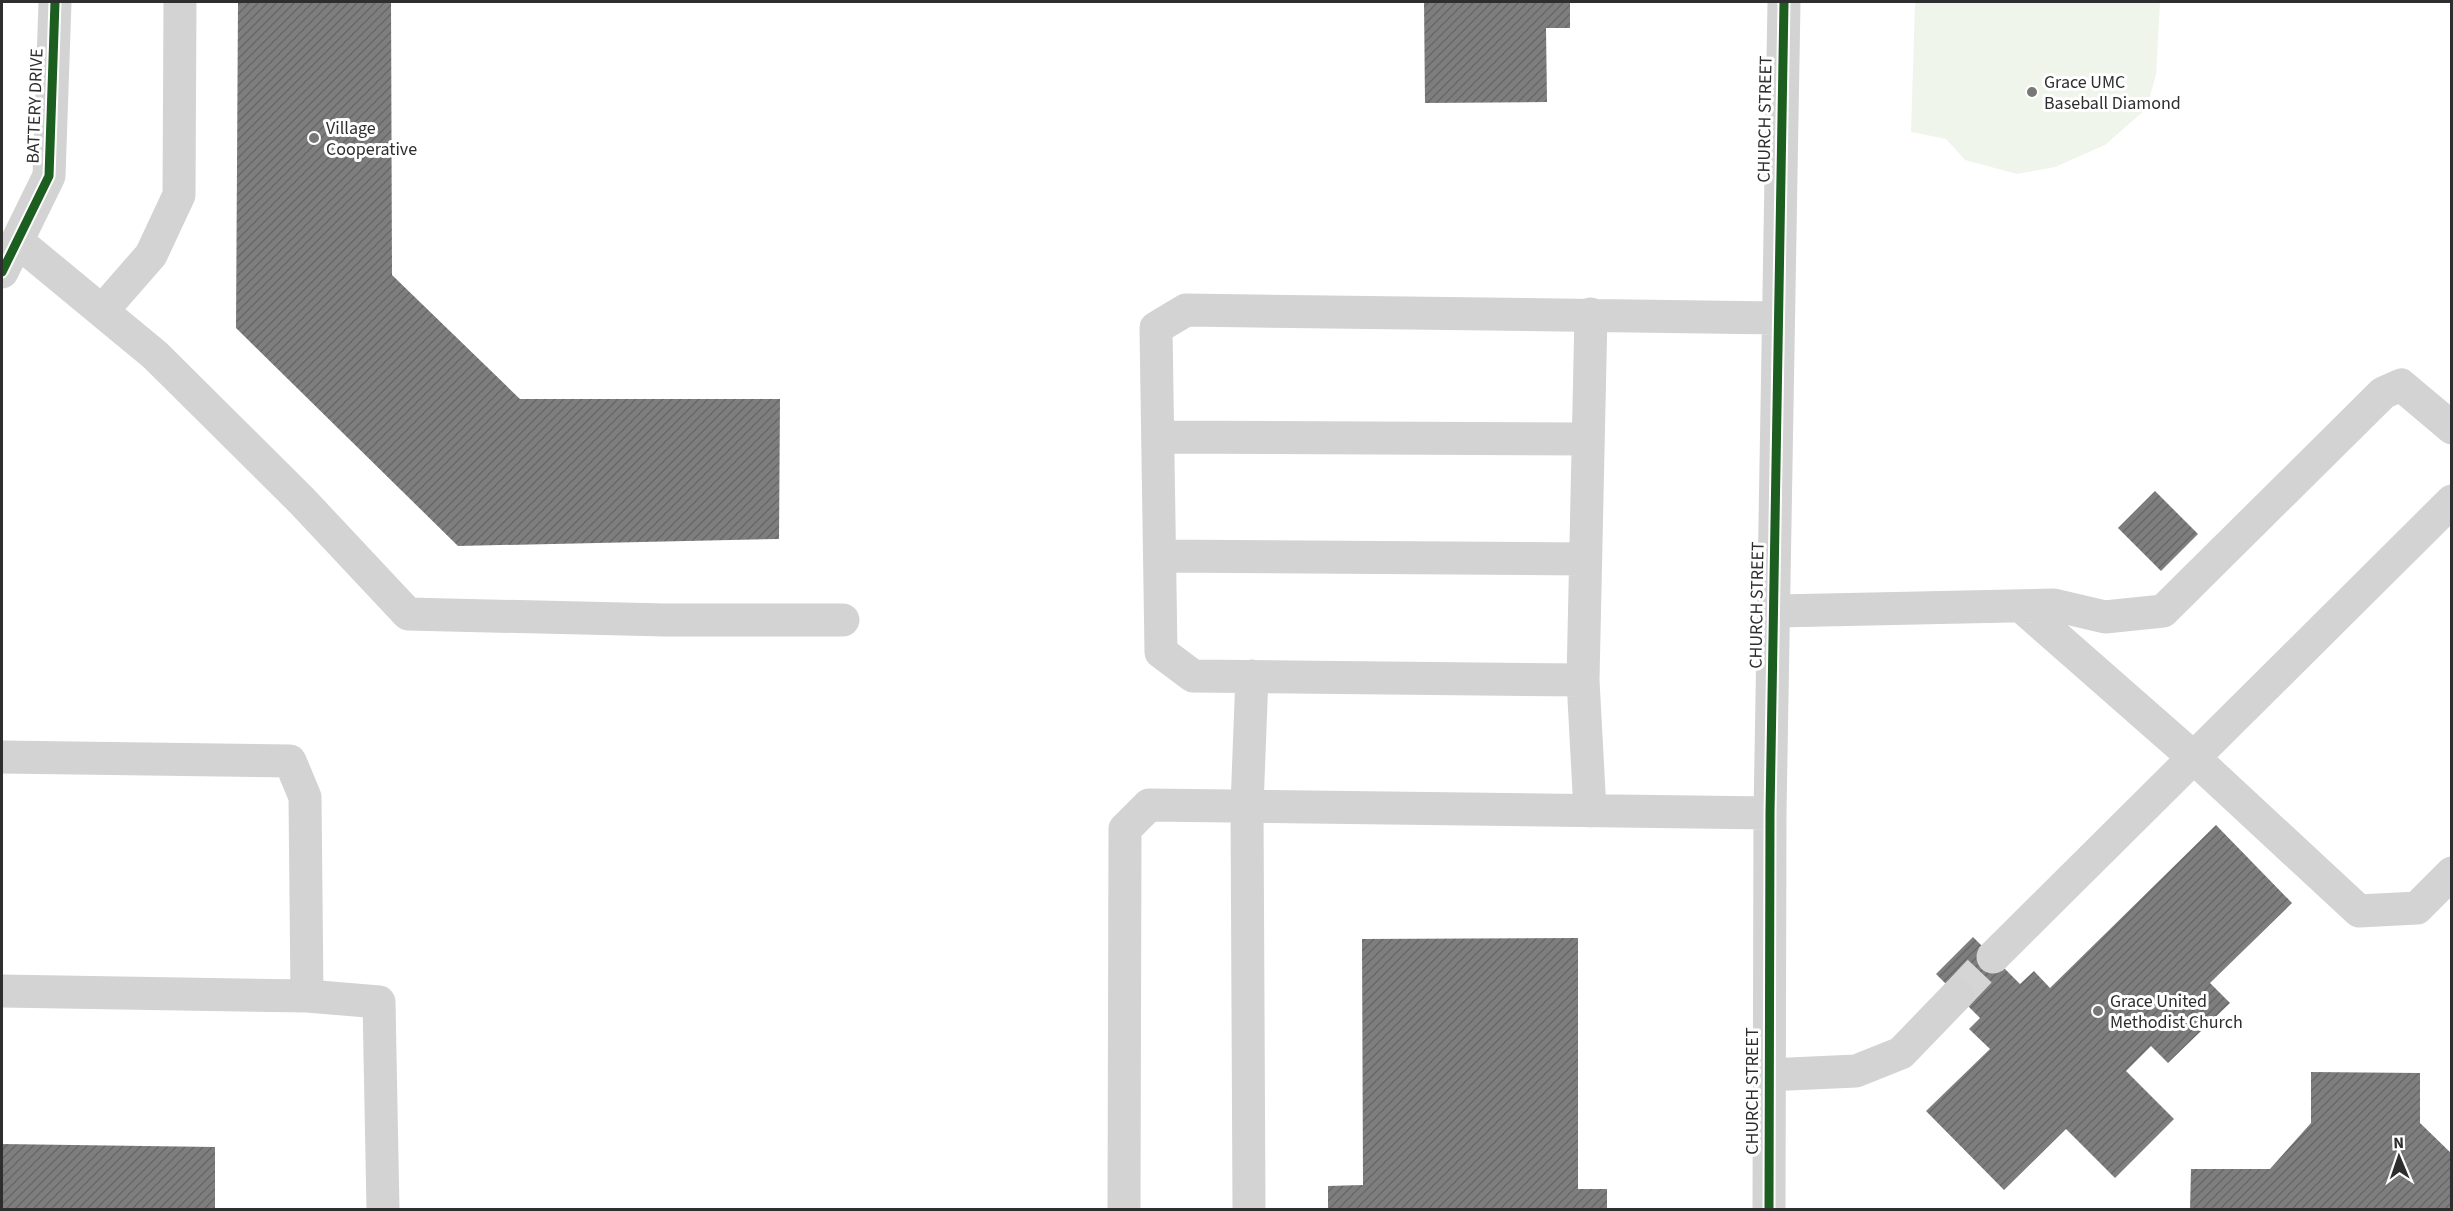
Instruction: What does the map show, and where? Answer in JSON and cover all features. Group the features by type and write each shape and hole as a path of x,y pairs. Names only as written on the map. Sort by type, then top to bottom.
{"street":[{"name":"BATTERY DRIVE","path":"2,272 49,177 56,2"},
{"path":"102,311 152,255 179,195 180,2"},
{"name":"CHURCH STREET","path":"1769,1209 1770,813 1784,2"},
{"path":"17,242 155,355 302,501 408,614 665,620 843,620"},
{"path":"1583,681 1193,676 1161,652 1156,328 1186,310 1778,318"},
{"path":"1590,811 1583,681 1592,314"},
{"path":"1773,611 2054,605 2105,617 2163,611 2383,393 2401,385 2451,428"},
{"path":"1158,437 1588,439"},
{"path":"1994,957 2451,501"},
{"path":"1160,556 1585,559"},
{"path":"2021,606 2194,758 2359,911 2417,908 2451,873"},
{"path":"1249,1209 1247,806 1252,676"},
{"path":"2,757 290,761 305,797 307,996"},
{"path":"1124,1209 1125,829 1149,805 1770,813"},
{"path":"2,992 307,996 379,1002 383,1209"},
{"path":"1768,1076 1856,1071 1901,1053 1957,995"}],"shaded area":[{"name":"Grace UMC Baseball Diamond","path":"1915,2 2160,2 2156,75 2146,109 2105,145 2055,167 2017,174 1965,160 1946,139 1911,132"}],"building":[{"name":"Village Cooperative","path":"238,2 391,2 392,275 520,399 780,399 779,539 458,546 236,328"},
{"path":"1424,2 1570,2 1570,28 1546,28 1547,102 1425,103"},
{"path":"2155,491 2198,534 2161,571 2118,528"},
{"name":"Grace United Methodist Church","path":"2216,825 2292,903 2210,983 2230,1003 2168,1063 2151,1046 2126,1071 2174,1119 2115,1178 2066,1129 2004,1190 1926,1111 1990,1049 1969,1029 1980,1018 1936,974 1973,937 2020,984 2034,971 2050,988"},
{"path":"1578,938 1578,1189 1607,1189 1607,1210 1328,1210 1328,1186 1363,1185 1362,939"},
{"path":"2311,1072 2420,1073 2420,1123 2452,1154 2452,1210 2190,1210 2191,1169 2270,1169 2311,1123"},
{"path":"2,1144 215,1147 215,1210 2,1210"}],"tunnel":[{"path":"1957,995 1993,957"}],"cycle path":[{"path":"2,272 49,176 55,2"},
{"path":"1769,1210 1770,813 1784,2"}],"place":[{"name":"Grace UMC Baseball Diamond","path":"2032,92"},
{"name":"Village Cooperative","path":"314,138"},
{"name":"Grace United Methodist Church","path":"2098,1011"}]}
